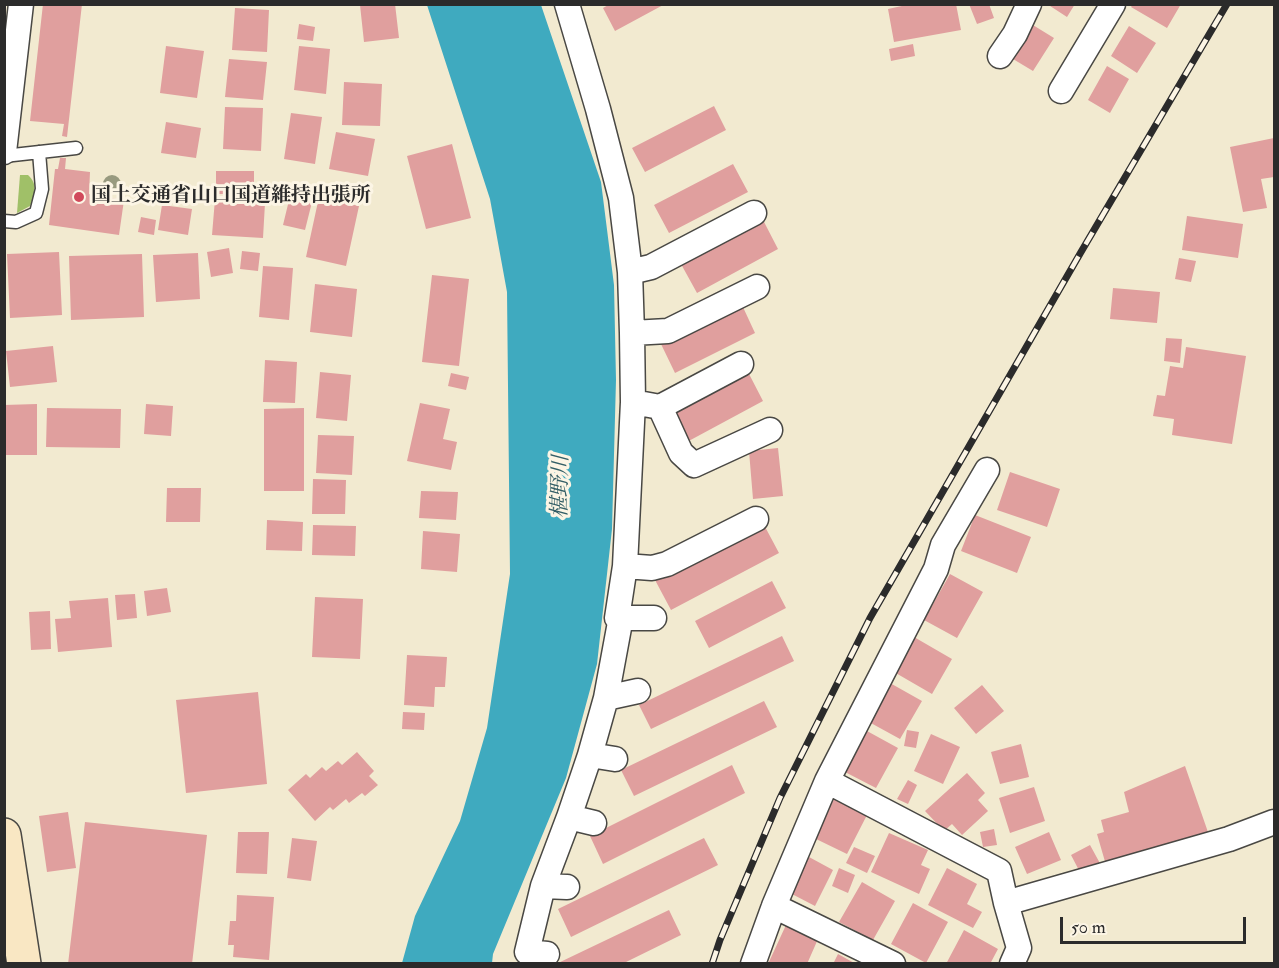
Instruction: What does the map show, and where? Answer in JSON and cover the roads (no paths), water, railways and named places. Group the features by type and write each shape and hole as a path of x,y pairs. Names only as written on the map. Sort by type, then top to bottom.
{"main road":[{"path":"4,835 24,963"}],"street":[{"path":"4,154 21,4"},
{"path":"567,4 598,108 621,198 630,272 633,402 625,566 617,618 654,618"},
{"path":"1000,56 1015,34 1029,4"},
{"path":"1061,91 1113,4"},
{"path":"630,272 651,267 754,213"},
{"path":"632,333 668,331 757,287"},
{"path":"633,402 660,407 741,364"},
{"path":"660,407 681,453 694,465 770,430"},
{"path":"753,963 774,906 827,781 936,569 943,545 987,470"},
{"path":"625,566 652,568 667,564 756,519"},
{"path":"532,956 555,886 569,817 606,698 621,617"},
{"path":"606,698 638,691"},
{"path":"590,754 615,759"},
{"path":"827,781 999,871 1019,948 1012,963"},
{"path":"569,817 594,823"},
{"path":"1006,903 1229,839 1275,822"},
{"path":"774,906 893,963"}],"lane":[{"path":"4,154 76,148"},
{"path":"4,221 16,222 36,213 42,189 39,152"}],"water":[{"name":"椹野川","path":"427,5 541,5 601,182 614,285 616,380 612,529 597,664 566,778 493,954 492,963 402,963 415,916 460,821 487,728 510,574 507,292 490,199"}],"railway":[{"path":"712,964 780,798 870,618 1227,4"}],"place":[{"name":"国土交通省山口国道維持出張所","path":"79,197"}]}
